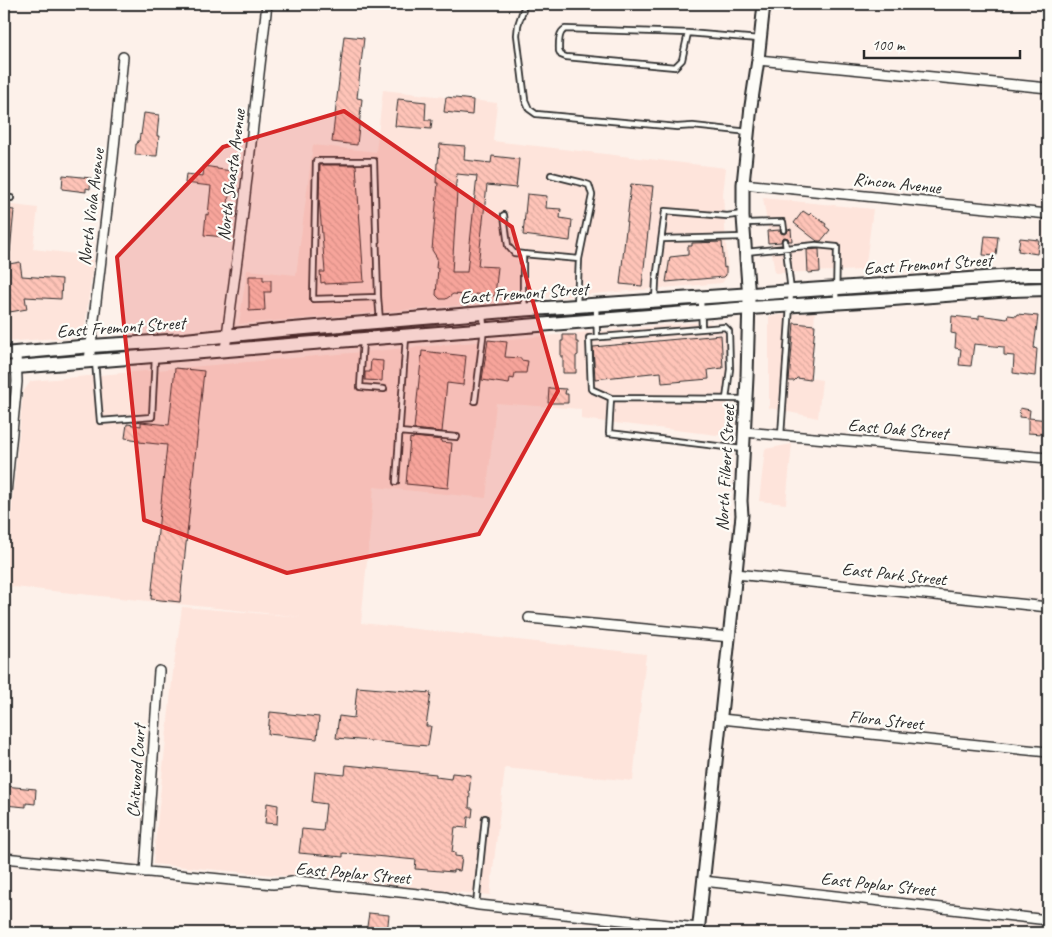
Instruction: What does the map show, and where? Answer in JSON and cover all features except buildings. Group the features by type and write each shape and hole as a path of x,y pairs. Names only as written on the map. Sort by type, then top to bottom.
{"main road":[{"name":"East Fremont Street","path":"10,367 701,312 791,291 1048,275"},
{"name":"East Fremont Street","path":"10,353 185,340 484,313 701,298 790,305 1048,289"}],"street":[{"name":"North Shasta Avenue","path":"225,350 267,4"},
{"name":"North Filbert Street","path":"698,931 742,515 749,301 743,184 764,4"},
{"name":"North Viola Avenue","path":"92,361 90,346 113,158 123,57"},
{"path":"758,60 1048,88"},
{"name":"Rincon Avenue","path":"743,184 1048,214"},
{"path":"4,513 17,382 10,367 10,353"},
{"name":"East Oak Street","path":"744,432 1048,458"},
{"name":"East Park Street","path":"736,574 1048,606"},
{"path":"529,618 730,637"},
{"name":"Chitwood Court","path":"145,872 159,671"},
{"name":"Flora Street","path":"721,719 1048,752"},
{"name":"East Poplar Street","path":"4,858 273,884 286,884 297,881 446,897 476,905 698,931"},
{"name":"East Poplar Street","path":"703,881 1048,920"}],"lane":[{"path":"523,10 517,35 526,100 529,109 536,114 749,132"},
{"path":"688,34 682,60 675,66 566,57 558,51 560,34 565,28 688,34 760,39"},
{"path":"378,297 312,299 316,161 374,161 380,322"},
{"path":"551,175 583,182 589,185 592,195 579,260 577,306"},
{"path":"4,198 10,198"},
{"path":"655,301 656,280 666,211 783,222 784,230"},
{"path":"504,215 508,246 514,253 579,260"},
{"path":"662,238 745,237"},
{"path":"781,435 791,291 785,241"},
{"path":"746,252 816,245 837,247 836,302"},
{"path":"523,254 525,310"},
{"path":"701,298 702,329"},
{"path":"596,305 597,337"},
{"path":"475,401 484,329 484,313"},
{"path":"726,398 730,369 728,331 725,327 588,338 591,389 611,398 746,399"},
{"path":"396,482 406,336"},
{"path":"363,339 360,386 384,389"},
{"path":"92,361 100,421 152,417 155,356"},
{"path":"611,398 609,433 743,449"},
{"path":"399,432 456,437"},
{"path":"476,905 485,818"}],"highlighted area":[{"path":"344,111 512,227 558,391 479,534 287,573 144,520 117,257 223,147"}],"shaded area":[{"path":"383,90 497,103 493,141 726,168 723,194 728,275 722,283 239,324 247,270 296,275 313,145 376,152"},
{"path":"763,198 873,209 865,270 775,273"},
{"path":"4,204 38,208 33,249 94,256 84,336 4,342"},
{"path":"815,312 810,378 822,380 818,418 769,408 769,316"},
{"path":"704,322 720,326 730,343 726,436 581,419 581,409 496,403 486,498 374,487 361,623 646,654 633,781 505,768 490,895 153,864 173,672 182,607 303,617 4,586 23,392 31,381"},
{"path":"792,444 786,504 759,501 765,449"}]}
